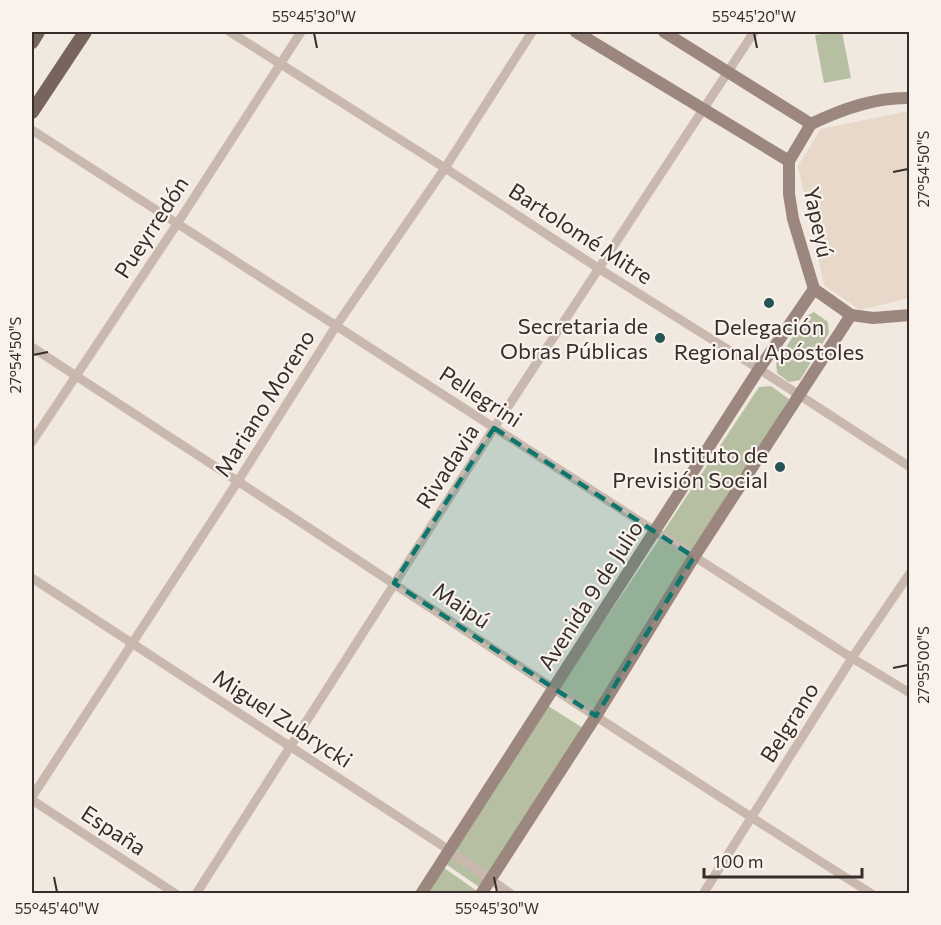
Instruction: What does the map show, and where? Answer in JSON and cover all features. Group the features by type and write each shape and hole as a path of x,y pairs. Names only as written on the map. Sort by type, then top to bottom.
{"main road":[{"path":"32,42 38,32"},
{"path":"32,112 85,32"},
{"path":"576,32 789,161 812,124 838,111 870,102 909,98"},
{"path":"664,32 812,124"},
{"name":"Yapeyú","path":"789,161 789,194 793,219 814,290"},
{"path":"814,290 850,315 873,318 909,315"},
{"name":"Avenida 9 de Julio","path":"421,894 759,369 814,290"},
{"path":"481,894 596,716 694,556 850,315"}],"street":[{"name":"Bartolomé Mitre","path":"230,32 909,467"},
{"name":"Pueyrredón","path":"32,442 177,224 300,32"},
{"name":"Mariano Moreno","path":"32,798 238,482 336,326 445,168 532,32"},
{"name":"Rivadavia","path":"196,894 494,428 754,32"},
{"name":"Pellegrini","path":"32,130 909,693"},
{"name":"Maipú","path":"32,347 751,818 872,894"},
{"name":"Belgrano","path":"703,894 852,658 909,573"},
{"name":"Miguel Zubrycki","path":"32,578 449,850 511,894"},
{"name":"España","path":"32,798 176,894"}],"highlighted area":[{"path":"494,428 694,557 596,716 394,583"}],"green space":[{"path":"842,32 851,78 824,83 815,35"},
{"path":"814,312 828,322 829,333 800,380 789,382 777,373 776,363 805,317"},
{"path":"771,386 789,399 696,553 663,532 759,387"},
{"path":"660,538 692,560 597,711 559,688"},
{"path":"545,704 583,728 479,887 440,860"},
{"path":"437,863 477,891 475,894 417,894"}],"shaded area":[{"path":"909,111 909,298 860,310 824,285 798,166 821,129"}],"place":[{"name":"Delegación Regional Apóstoles","path":"769,303"},
{"name":"Secretaria de Obras Públicas","path":"660,338"},
{"name":"Instituto de Previsión Social","path":"780,467"}]}
